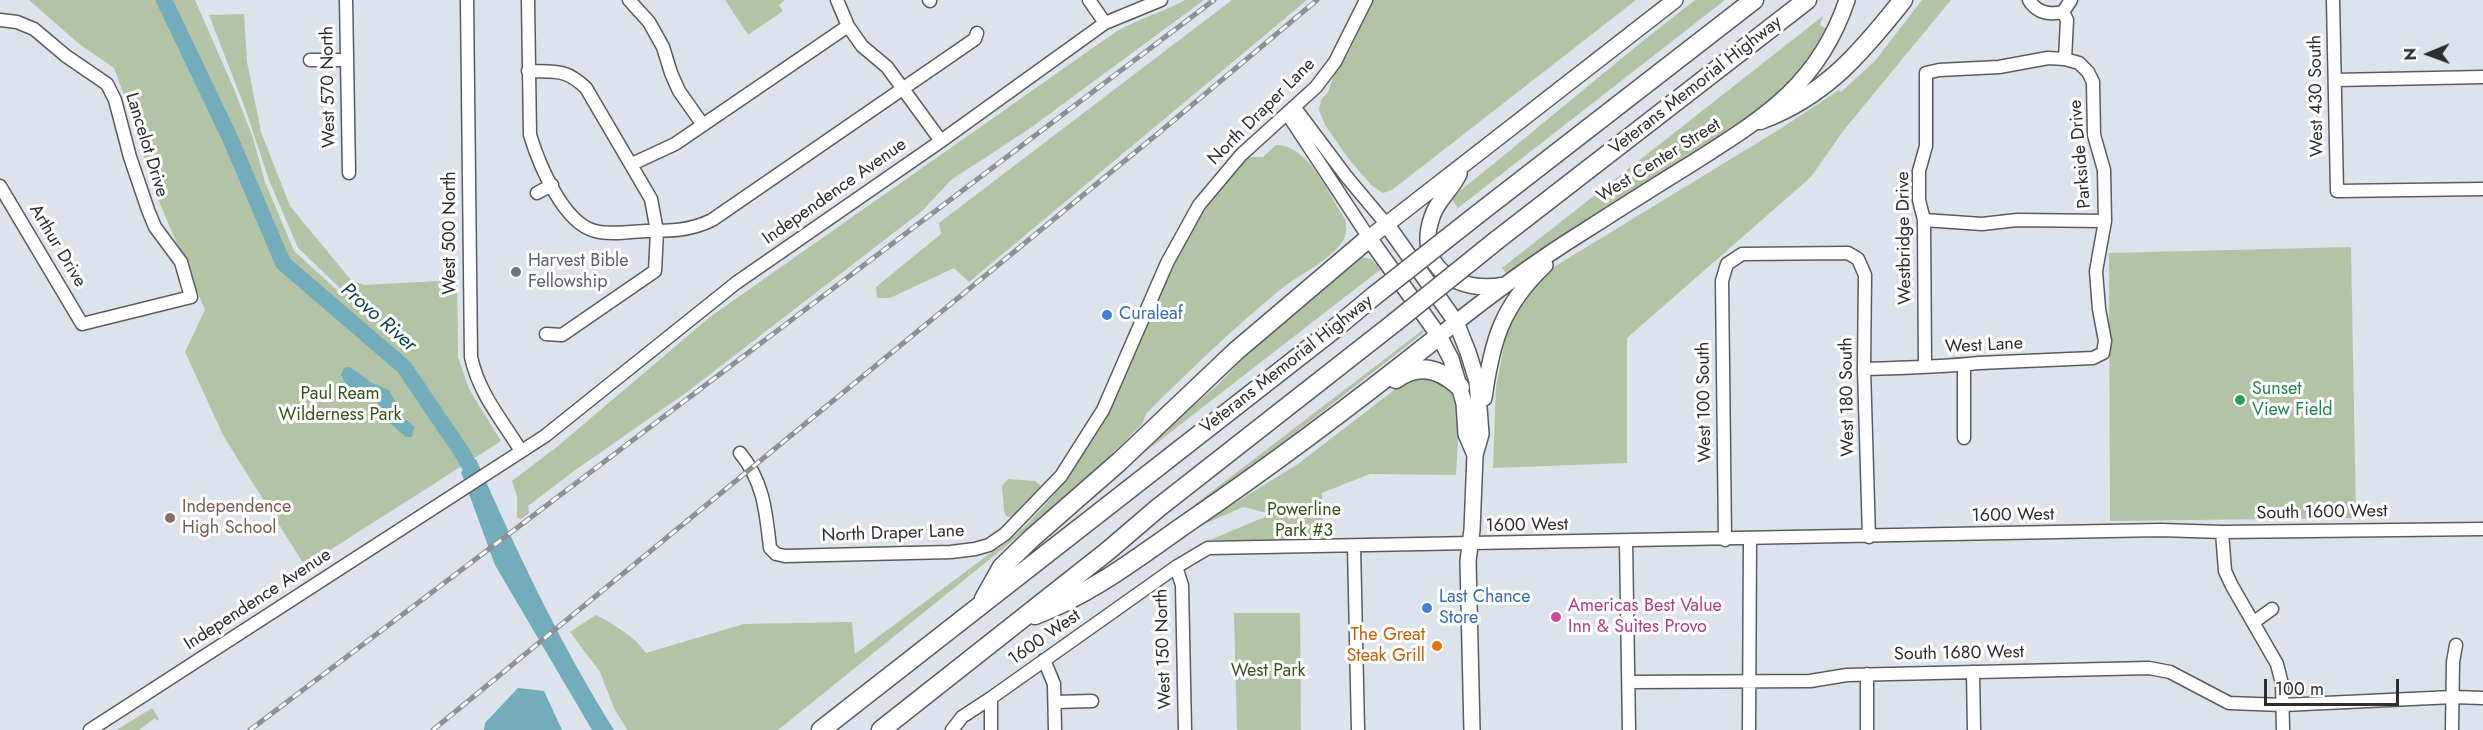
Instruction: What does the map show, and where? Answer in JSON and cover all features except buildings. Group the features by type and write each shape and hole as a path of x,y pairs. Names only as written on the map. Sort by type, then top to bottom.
{"highway":[{"name":"Veterans Memorial Highway","path":"821,730 1754,0"},
{"name":"Veterans Memorial Highway","path":"880,730 1497,240 1807,0"},
{"path":"1760,120 1794,105 1835,77 1871,41 1904,0"},
{"path":"980,607 1002,567 1032,538 1120,461 1236,351 1369,238"},
{"path":"1020,621 1061,606 1112,575 1274,463 1439,336"},
{"path":"1374,387 1386,384 1410,370 1426,369 1442,374 1460,387"}],"main road":[{"path":"1475,455 1466,434 1460,387 1451,359 1439,336 1369,238 1675,0"},
{"name":"West Center Street","path":"1439,336 1507,284 1572,239 1760,120 1789,94 1818,61 1835,30 1847,0"},
{"path":"1461,168 1432,215 1427,235 1431,256 1444,274 1463,284 1480,288 1507,284"},
{"path":"1387,225 1456,322 1475,374 1481,435 1475,455 1471,545 1468,561 1472,730"},
{"path":"1481,422 1489,361 1502,322 1527,284 1572,239"}],"street":[{"name":"West 570 North","path":"346,0 349,173"},
{"name":"West 500 North","path":"467,0 471,357 484,397 521,451"},
{"path":"528,0 530,135 536,155 575,221 593,231 686,230 712,220 975,39 977,33"},
{"path":"629,0 649,22 663,47 679,91 703,125"},
{"path":"837,0 848,26 862,46 887,67 941,141"},
{"path":"1089,0 1105,23"},
{"name":"Independence Avenue","path":"90,730 446,502 544,436 736,283 941,141 1105,23 1161,0"},
{"name":"North Draper Lane","path":"740,453 751,468 760,487 770,548 776,554 785,556 951,552 989,545 1020,521 1061,476 1092,428 1103,410 1167,263 1199,205 1241,155 1316,87 1335,62 1366,0"},
{"path":"2030,0 2035,8 2043,12 2063,12 2068,8 2071,0"},
{"name":"West 430 South","path":"2333,0 2337,191 2483,189"},
{"path":"2063,12 2067,20 2065,59"},
{"name":"Lancelot Drive","path":"0,20 17,22 34,29 66,56 107,84 115,100 130,158 148,210 155,227 181,262 191,297 82,324"},
{"path":"632,164 667,148 848,26"},
{"name":"Westbridge Drive","path":"1925,367 1924,220 1919,200 1919,171 1926,146 1926,73 1938,70 1999,67 2048,58 2065,59"},
{"name":"Parkside Drive","path":"2065,59 2079,63 2088,72 2093,82 2094,135 2104,170 2105,221 2096,271 2099,309 2105,341 2103,353"},
{"path":"310,60 346,60"},
{"path":"528,71 560,71 577,79 586,88 651,199 657,231 655,271 562,335 546,334"},
{"path":"2335,80 2483,77"},
{"path":"1292,111 1387,225"},
{"path":"1292,111 1369,238"},
{"path":"537,194 552,185"},
{"name":"Arthur Drive","path":"0,186 82,324"},
{"path":"1924,220 1982,224 2017,220 2105,221"},
{"name":"West 100 South","path":"1725,540 1722,281 1727,264 1742,254 1848,253 1858,259"},
{"name":"West 180 South","path":"1858,259 1865,275 1864,369 1869,537"},
{"name":"West Lane","path":"1864,369 2093,358 2103,353"},
{"path":"1964,365 1964,438"},
{"name":"South 1600 West","path":"2161,530 2222,532 2483,529"},
{"name":"1600 West","path":"952,730 962,717 1176,567 1208,548 1471,545 2161,530"},
{"path":"2222,532 2225,571 2277,664 2283,705 2283,730"},
{"path":"1749,730 1750,539"},
{"path":"1626,542 1629,730"},
{"path":"1354,546 1358,730"},
{"name":"West 150 North","path":"1176,567 1182,585 1185,730"},
{"path":"2253,622 2272,609"},
{"path":"2452,730 2453,662 2456,645"},
{"path":"1044,660 1054,684 1055,730"},
{"name":"South 1680 West","path":"1629,682 1810,681 1867,674 2149,668 2170,672 2229,704 2283,705 2453,697 2483,698"},
{"path":"1973,672 1974,730"},
{"path":"1867,674 1867,730"},
{"path":"991,698 991,730"},
{"path":"1055,702 1092,701"}],"green space":[{"name":"Paul Ream Wilderness Park","path":"29,0 195,0 234,89 253,138 265,182 294,251 338,291 342,290 298,248 269,180 245,108 209,15 244,14 247,62 261,132 290,206 351,280 364,285 457,280 458,357 469,389 501,441 305,566 224,437 185,352 205,310 155,192 114,68 78,43"},
{"path":"725,0 785,0 779,5 783,11 748,35"},
{"path":"1185,0 1204,0 1029,129 951,180 922,211 687,392 528,506 529,513 521,519 517,518 517,496 512,481 558,446 710,317 1117,31"},
{"path":"1232,0 1307,0 969,282 954,268 890,298 877,298 876,287 941,234 939,223"},
{"path":"1373,0 1636,0 1392,190 1383,193 1371,185 1348,158 1325,125 1319,110 1321,100 1328,92 1334,75 1348,54"},
{"path":"1695,0 1725,0 1458,208 1451,198"},
{"path":"1922,0 1951,0 1843,131 1811,177 1627,338 1627,463 1493,468 1496,387 1505,341 1501,338 1521,299 1549,270 1780,129 1839,90 1841,92 1875,61"},
{"path":"1823,16 1820,25 1827,29 1804,66 1767,108 1575,228 1507,274 1502,268"},
{"path":"1276,145 1287,147 1298,153 1308,162 1325,185 1345,219 1344,239 1327,257 1281,289 1212,350 1146,414 1142,424 1078,488 778,730 627,730 614,708 600,672 570,632 596,615 630,636 646,653 744,624 852,622 855,654 1017,534 1055,493 1077,463 1096,431 1129,364 1174,261 1198,219 1216,193 1248,157 1263,157"},
{"path":"2351,247 2356,518 2110,521 2109,253"},
{"path":"1361,257 1371,259 1381,269 1136,459 1134,457 1220,383 1260,340"},
{"path":"1424,329 1422,334 1222,490 1196,507 1194,505"},
{"name":"Powerline Park #3","path":"1421,375 1447,387 1456,405 1458,429 1456,475 1370,474 1322,493 1323,540 1210,540 1272,514 1243,507 1207,523 1206,521 1298,464 1406,381"},
{"path":"1008,479 1035,481 1040,485 1040,491 1012,518 1006,516 1004,511 1002,486"},
{"name":"West Park","path":"1234,613 1300,613 1301,730 1237,730"},
{"path":"152,708 159,719 157,721 155,718 139,730 117,730"}],"water":[{"path":"350,367 372,383 389,390 403,417 414,427 412,437 406,437 390,423 370,395 350,392 341,375 344,368"},
{"path":"476,459 540,597 575,664 614,730 592,730 495,565 461,472"},
{"path":"518,688 544,691 562,730 484,730 485,723"}],"waterway":[{"name":"Provo River","path":"164,0 230,138 283,263 404,367 463,454 479,484"}],"railway":[{"path":"250,730 1214,0"},
{"path":"433,730 1317,0"}],"place":[{"name":"Harvest Bible Fellowship","path":"516,272"},
{"name":"Curaleaf","path":"1107,315"},
{"name":"Sunset View Field","path":"2240,400"},
{"name":"Independence High School","path":"170,518"},
{"name":"Last Chance Store","path":"1427,608"},
{"name":"Americas Best Value Inn & Suites Provo","path":"1556,617"},
{"name":"The Great Steak Grill","path":"1437,646"}]}
